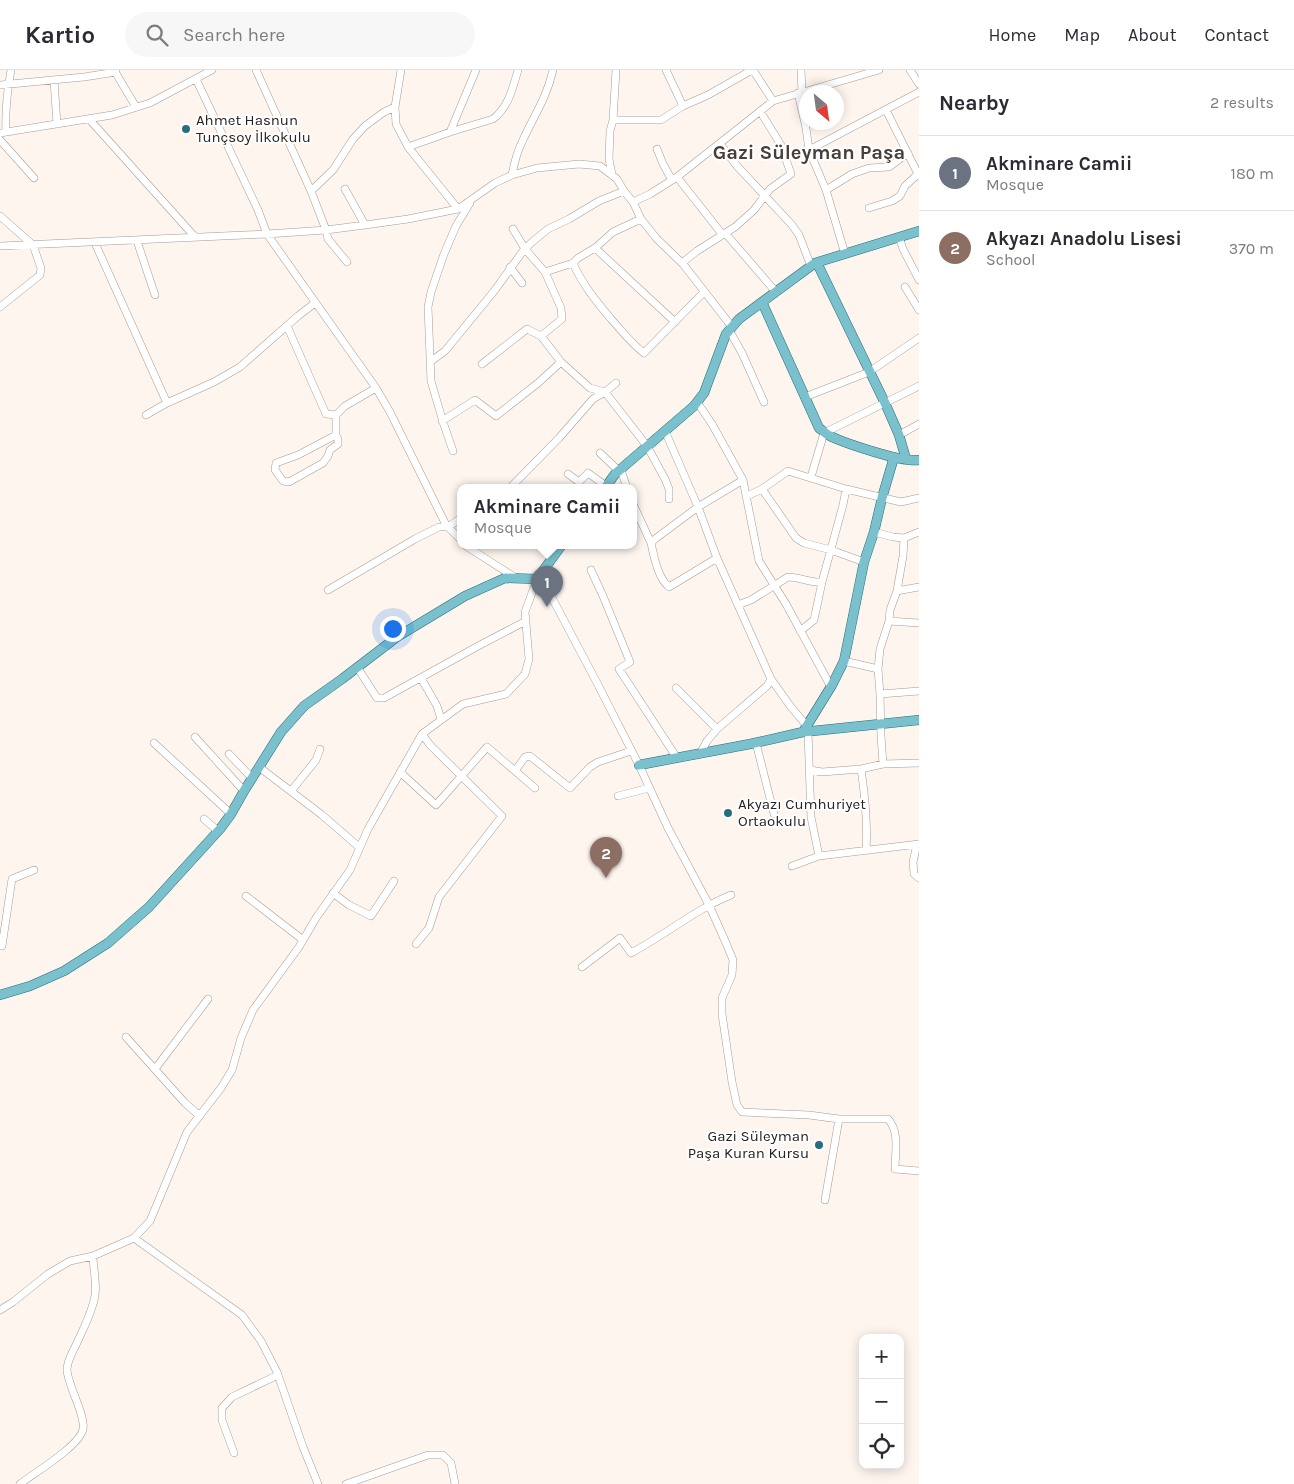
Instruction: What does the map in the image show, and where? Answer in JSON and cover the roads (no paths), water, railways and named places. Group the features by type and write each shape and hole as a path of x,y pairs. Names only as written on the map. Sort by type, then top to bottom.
{"main road":[{"path":"608,484 620,470 697,402 704,393 726,334 739,319 814,264 919,231"},
{"path":"814,264 885,403 899,435 906,459"},
{"path":"762,302 819,428 824,433 847,442 894,457 914,461 919,460"},
{"path":"806,730 844,661 864,562 894,457"},
{"path":"0,995 30,986 64,971 108,943 149,907 232,814 281,732 304,706 396,637 465,596 505,578 537,579 560,549"},
{"path":"639,765 756,743 806,730 919,720"}],"street":[{"path":"11,70 3,132 89,119 150,103 212,70"},
{"path":"256,70 311,191 328,239 347,262"},
{"path":"402,70 395,107 396,124 408,147 458,209"},
{"path":"450,132 476,70"},
{"path":"408,147 493,119 499,115 505,107 518,70"},
{"path":"512,176 522,142 549,88 553,70"},
{"path":"612,175 609,159 610,131 613,120 616,70"},
{"path":"666,70 682,106"},
{"path":"613,120 662,120 682,106 708,95 753,70 773,102"},
{"path":"800,85 801,70"},
{"path":"825,85 879,70"},
{"path":"910,70 919,84"},
{"path":"0,85 54,80 115,71 136,107"},
{"path":"196,79 258,210 266,234 376,388 448,527 457,536"},
{"path":"54,80 57,124"},
{"path":"809,150 919,92"},
{"path":"633,202 675,179 773,102 799,93"},
{"path":"311,191 333,170 353,139 365,126 384,112 395,107"},
{"path":"869,208 892,201 900,196 905,186 918,175 886,110"},
{"path":"682,262 735,227 754,210 770,189 791,174 781,145 760,111"},
{"path":"89,119 195,237"},
{"path":"806,130 809,150 826,190 845,254"},
{"path":"0,140 34,178"},
{"path":"720,144 737,166 792,225 814,264"},
{"path":"657,149 663,164 675,179 776,292"},
{"path":"826,190 852,174 869,168 889,167 908,153"},
{"path":"0,246 266,234 366,225 458,209 495,183 537,168 579,164 600,166 617,179 633,202 641,218 657,239 682,262 731,329 764,402"},
{"path":"345,189 366,225"},
{"path":"430,362 445,350 525,249 548,229 599,201 624,191"},
{"path":"453,451 431,381 428,307 444,254 471,200"},
{"path":"0,216 32,245 41,268 40,275 0,307"},
{"path":"545,272 572,263 595,248 613,232 641,218"},
{"path":"513,229 525,249 545,272 562,308 562,319 541,336"},
{"path":"899,237 919,280"},
{"path":"137,241 155,295"},
{"path":"95,243 167,403"},
{"path":"595,248 675,322"},
{"path":"572,263 578,276 595,300 632,344 644,353 704,292"},
{"path":"510,267 522,283"},
{"path":"905,287 919,310"},
{"path":"146,415 167,403 214,382 240,367 315,303"},
{"path":"287,326 326,414 336,415"},
{"path":"482,364 527,329 541,336 561,362 590,388 605,392 647,446 665,479 669,499"},
{"path":"805,397 869,372 917,340 919,350"},
{"path":"442,421 475,400 496,416 561,362"},
{"path":"514,484 559,438 593,399 616,383"},
{"path":"811,477 824,433 919,386"},
{"path":"336,435 298,455 276,463 276,470 283,481 289,482 323,463 330,450 338,444 336,415 345,406 376,388"},
{"path":"697,402 712,424 743,480 759,561 816,657 831,687"},
{"path":"899,435 919,424"},
{"path":"665,431 698,507 717,558 771,679 806,730 810,770 811,817 819,856"},
{"path":"600,453 620,470 625,484"},
{"path":"747,496 762,489 788,471 901,502 919,498"},
{"path":"568,474 579,482 588,473 602,484"},
{"path":"651,544 698,507 743,480"},
{"path":"800,631 814,620 846,488"},
{"path":"762,489 796,538 804,543 864,562"},
{"path":"637,513 651,544 664,583 669,587 717,558"},
{"path":"328,590 439,527 448,527 457,521"},
{"path":"874,532 904,538 919,532"},
{"path":"883,764 878,668 880,649 897,591 904,538"},
{"path":"471,549 516,578"},
{"path":"591,570 630,662 619,669 677,758"},
{"path":"738,604 751,600 788,577 815,583 822,582"},
{"path":"0,1310 48,1274 70,1262 93,1256 134,1238 150,1221 187,1132 221,1088 232,1070 253,1010 350,870 368,829 422,734 463,704 506,694 525,674 529,659 525,612 537,579 550,594 639,765 709,905 733,960 732,975 722,998 722,1014 732,1082 738,1105 742,1112 809,1114 838,1119 888,1119 893,1124 896,1133 895,1169 919,1170"},
{"path":"897,591 919,587"},
{"path":"889,620 919,623"},
{"path":"357,667 377,698 384,698 526,621"},
{"path":"844,661 878,668"},
{"path":"421,678 437,706 441,720"},
{"path":"700,754 707,741 717,729 768,686 771,679"},
{"path":"676,688 717,729"},
{"path":"880,694 919,691"},
{"path":"416,944 429,928 439,897 502,816 430,745 422,734"},
{"path":"195,737 244,791"},
{"path":"154,743 232,814"},
{"path":"756,743 774,814"},
{"path":"400,772 436,805 487,747 534,788"},
{"path":"291,790 316,760 320,749"},
{"path":"515,771 525,757 530,756 570,788 590,767 598,762 631,751"},
{"path":"229,754 252,778"},
{"path":"810,770 822,772 861,769 883,764 919,763"},
{"path":"259,767 322,815 359,848"},
{"path":"861,769 867,830 866,850"},
{"path":"618,796 649,788"},
{"path":"204,819 218,831"},
{"path":"792,866 819,856 918,844 913,862 914,874 919,878"},
{"path":"0,946 2,946 12,879 34,870"},
{"path":"333,893 349,906 371,916 394,881"},
{"path":"582,967 620,938 631,953 709,905 731,894"},
{"path":"246,896 303,940"},
{"path":"155,1069 208,999"},
{"path":"126,1037 185,1103 200,1116"},
{"path":"826,1200 838,1119"},
{"path":"134,1238 242,1315 261,1341 278,1375 318,1484"},
{"path":"20,1484 61,1455 78,1438 83,1430 82,1420 67,1370 69,1359 90,1312 95,1294 93,1256"},
{"path":"234,1453 222,1420 222,1408 232,1397 278,1375"},
{"path":"346,1484 428,1455 443,1455 451,1462 455,1484"}],"place":[{"name":"Ahmet Hasnun Tunçsoy İlkokulu","path":"186,129"},
{"name":"Akminare Camii","path":"547,607"},
{"name":"Akyazı Cumhuriyet Ortaokulu","path":"728,813"},
{"name":"Akyazı Anadolu Lisesi","path":"606,878"},
{"name":"Gazi Süleyman Paşa Kuran Kursu","path":"819,1145"}],"district":[{"name":"Gazi Süleyman Paşa","path":"809,152"}]}
